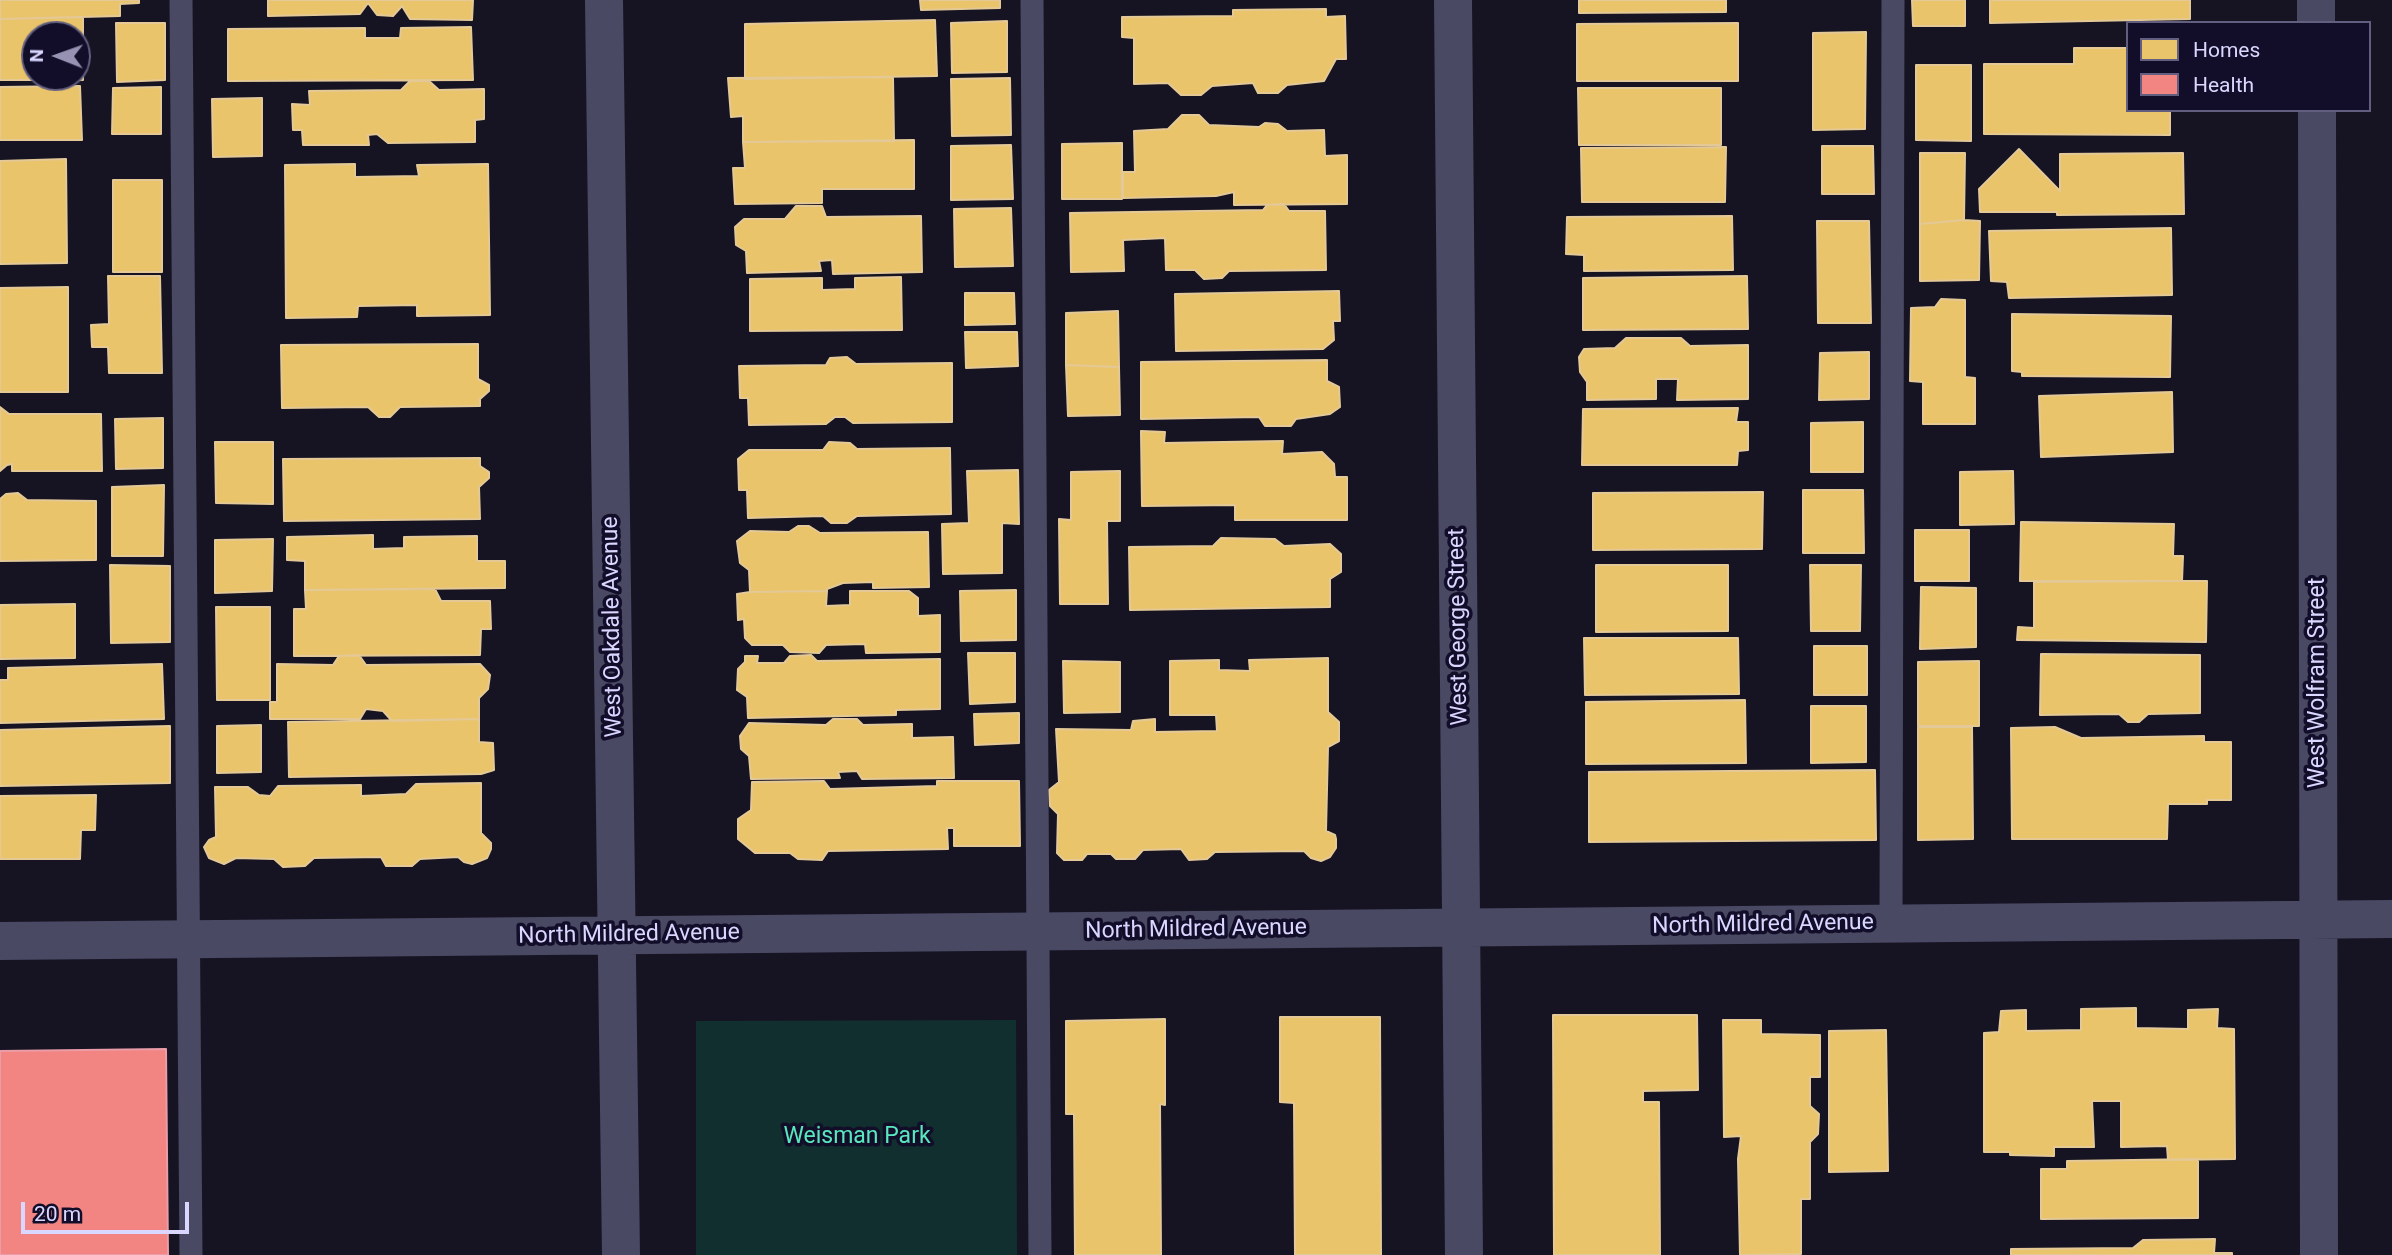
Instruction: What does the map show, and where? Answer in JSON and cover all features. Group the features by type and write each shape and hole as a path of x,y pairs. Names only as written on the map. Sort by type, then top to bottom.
{"street":[{"name":"West Oakdale Avenue","path":"604,0 621,1255"},
{"name":"West George Street","path":"1453,0 1464,1255"},
{"path":"2316,0 2316,21"},
{"name":"West Wolfram Street","path":"2317,112 2319,1255"},
{"name":"North Mildred Avenue","path":"0,941 2392,919"}],"lane":[{"path":"181,0 191,1255"},
{"path":"1032,0 1040,1255"},
{"path":"1892,923 1893,0"}],"green space":[{"name":"Weisman Park","path":"1016,1020 1017,1255 696,1255 696,1021"}],"building: Homes":[{"path":"0,0 139,0 139,3 120,4 120,16 0,19"},
{"path":"268,0 473,0 472,20 410,19 402,6 393,16 377,15 368,3 360,14 268,16"},
{"path":"920,0 1000,0 1000,8 921,10"},
{"path":"1579,0 1726,0 1726,12 1579,13"},
{"path":"1912,0 1965,0 1965,26 1913,26"},
{"path":"1990,0 2190,0 2190,19 1990,23"},
{"path":"1326,9 1326,17 1345,16 1346,59 1336,59 1324,81 1287,85 1278,93 1258,93 1253,83 1212,86 1201,95 1181,95 1168,83 1134,84 1134,38 1122,37 1122,17 1233,16 1233,10"},
{"path":"83,17 83,21 21,21 21,80 0,80 0,19"},
{"path":"935,20 937,76 745,79 745,24"},
{"path":"1007,21 1007,72 952,73 951,23"},
{"path":"116,23 165,23 165,80 117,82"},
{"path":"1738,23 1738,81 1577,81 1577,24"},
{"path":"471,27 473,80 228,81 228,29 365,28 365,38 400,38 401,28"},
{"path":"1866,32 1865,129 1813,130 1813,33"},
{"path":"2074,48 2126,48 2126,112 2170,112 2170,135 1984,134 1984,64 2074,64"},
{"path":"1916,65 1971,65 1971,141 1916,140"},
{"path":"893,77 894,141 743,142 743,116 731,117 728,78"},
{"path":"1010,78 1011,135 952,136 951,79"},
{"path":"410,81 429,81 439,90 484,89 484,119 475,120 475,142 388,143 377,134 368,135 369,145 303,145 302,130 293,130 292,104 310,105 309,91 401,90"},
{"path":"0,87 21,87 21,91 80,91 82,140 0,140"},
{"path":"161,87 161,134 112,134 113,88"},
{"path":"1578,88 1721,88 1721,145 1579,145"},
{"path":"262,98 262,156 213,157 212,99"},
{"path":"1182,115 1199,115 1209,125 1259,127 1265,123 1278,124 1287,131 1324,130 1325,156 1347,155 1347,204 1234,205 1234,192 1216,196 1123,198 1123,172 1135,172 1134,131 1168,129"},
{"path":"914,140 914,189 822,189 822,203 735,204 733,168 745,168 743,142"},
{"path":"1122,143 1122,199 1062,199 1062,144"},
{"path":"1011,145 1013,199 951,200 951,146"},
{"path":"1822,146 1873,146 1874,194 1822,194"},
{"path":"1726,147 1725,202 1582,202 1581,148"},
{"path":"2019,149 2060,191 2060,154 2183,153 2184,214 2057,215 2057,212 1980,212 1979,189"},
{"path":"1920,153 1965,153 1964,220 1920,224"},
{"path":"66,159 67,263 0,264 0,161"},
{"path":"355,164 355,177 419,176 417,165 488,164 490,315 417,316 417,305 358,306 357,317 286,318 285,165"},
{"path":"113,180 162,180 162,272 113,272"},
{"path":"1284,204 1289,211 1325,211 1326,270 1229,271 1222,278 1204,279 1195,270 1166,270 1165,238 1123,240 1124,271 1071,272 1070,213 1263,210 1267,205"},
{"path":"796,206 822,206 826,217 921,216 922,272 833,274 832,260 819,261 821,271 747,273 746,251 736,245 735,227 744,219 785,219"},
{"path":"1011,208 1013,266 955,267 954,209"},
{"path":"1732,216 1733,270 1584,271 1584,255 1566,254 1567,217"},
{"path":"1817,221 1869,221 1871,323 1818,323"},
{"path":"1980,221 1979,280 1920,281 1920,224"},
{"path":"2171,228 2172,295 2009,298 2007,282 1991,281 1989,231"},
{"path":"108,276 160,276 162,373 109,373 108,347 92,347 91,325 109,324"},
{"path":"1747,276 1748,329 1583,330 1583,278"},
{"path":"901,277 902,330 750,331 750,279 822,278 822,290 855,289 855,278"},
{"path":"68,287 68,392 0,392 0,288"},
{"path":"1339,291 1340,321 1333,321 1334,340 1323,349 1176,351 1175,294"},
{"path":"965,293 1014,293 1015,324 965,325"},
{"path":"1941,299 1965,300 1965,377 1975,378 1975,424 1923,424 1923,382 1910,381 1911,308 1935,307"},
{"path":"1118,311 1119,367 1066,365 1066,313"},
{"path":"2012,314 2171,316 2170,377 2022,376 2022,372 2012,371"},
{"path":"965,332 1017,332 1018,366 966,368"},
{"path":"1626,338 1681,338 1690,346 1748,345 1748,399 1677,400 1678,379 1656,379 1656,399 1587,400 1587,382 1580,372 1579,357 1584,349 1615,348"},
{"path":"478,344 478,379 489,385 489,391 480,399 480,406 400,407 390,417 379,417 368,407 282,408 281,345"},
{"path":"1869,352 1869,399 1819,400 1820,353"},
{"path":"847,357 856,364 952,363 952,422 853,423 845,417 835,417 826,424 749,425 748,398 740,398 739,366 826,365 830,358"},
{"path":"1327,360 1327,381 1339,387 1340,407 1330,414 1296,419 1291,426 1265,426 1259,417 1141,419 1141,362"},
{"path":"1066,365 1119,367 1120,415 1068,416"},
{"path":"2172,392 2173,452 2041,457 2039,396"},
{"path":"0,407 9,414 101,414 102,471 12,471 12,464 0,471"},
{"path":"1738,408 1736,422 1748,422 1748,450 1738,451 1737,465 1582,465 1583,409"},
{"path":"163,418 163,468 116,469 115,419"},
{"path":"1863,422 1863,472 1811,472 1811,423"},
{"path":"1141,431 1165,432 1164,443 1283,441 1282,454 1322,452 1334,464 1335,477 1347,477 1347,520 1235,520 1235,505 1142,506"},
{"path":"215,442 273,442 273,504 216,503"},
{"path":"829,442 850,443 857,449 950,448 951,514 857,516 847,523 831,523 823,516 748,518 747,490 739,490 738,459 749,450 823,450"},
{"path":"480,458 480,466 489,472 489,478 479,487 480,519 284,521 283,459"},
{"path":"1018,470 1019,524 1002,523 1002,573 943,574 942,524 969,523 967,471"},
{"path":"1120,471 1120,521 1107,521 1108,604 1060,604 1059,519 1071,520 1071,472"},
{"path":"2013,471 2014,524 1960,525 1960,472"},
{"path":"164,485 163,556 112,556 112,487"},
{"path":"1803,490 1863,490 1864,553 1803,553"},
{"path":"1763,492 1762,549 1593,550 1593,493"},
{"path":"18,493 27,500 96,501 96,560 0,561 0,499 6,494"},
{"path":"2021,522 2174,524 2173,556 2183,556 2182,581 2020,581"},
{"path":"798,526 809,526 820,533 928,532 929,587 873,588 873,582 843,583 827,591 750,592 749,570 740,563 737,541 750,531 789,532"},
{"path":"1915,530 1969,530 1969,581 1915,581"},
{"path":"373,535 373,549 404,548 404,537 477,536 477,561 505,561 505,588 305,590 305,561 287,560 287,537"},
{"path":"1221,538 1275,539 1284,546 1330,544 1341,554 1341,572 1330,579 1330,607 1130,610 1129,547 1213,546"},
{"path":"273,539 272,591 215,593 215,540"},
{"path":"110,565 170,566 170,642 111,643"},
{"path":"1596,565 1728,565 1728,631 1596,632"},
{"path":"1810,565 1861,565 1860,631 1811,631"},
{"path":"2207,581 2206,642 2017,640 2018,627 2034,628 2034,582"},
{"path":"1921,587 1976,588 1976,647 1920,649"},
{"path":"435,589 441,601 490,601 491,629 481,629 480,655 294,656 294,609 306,609 305,590"},
{"path":"1016,590 1016,640 961,641 960,591"},
{"path":"827,591 826,606 850,605 850,591 909,591 918,598 918,616 940,615 940,652 866,653 865,644 826,645 819,653 790,652 783,645 752,645 745,638 744,619 738,620 737,594"},
{"path":"75,604 75,658 0,659 0,605"},
{"path":"216,607 270,607 270,700 217,700"},
{"path":"1584,638 1738,638 1739,694 1585,695"},
{"path":"1814,646 1867,646 1867,695 1814,695"},
{"path":"968,653 1015,653 1015,702 970,704"},
{"path":"2041,654 2200,655 2200,713 2148,714 2139,722 2128,722 2119,714 2040,715"},
{"path":"359,655 366,665 480,664 490,675 488,689 479,698 479,719 392,721 383,711 366,709 360,719 270,719 270,702 277,702 277,664 333,665 339,656"},
{"path":"811,655 817,661 940,659 940,709 896,710 896,715 748,718 747,697 737,690 738,669 745,662 745,656 758,656 757,663 784,663 790,656"},
{"path":"1328,658 1328,712 1339,722 1339,741 1328,747 1326,831 1335,835 1336,839 1336,848 1330,857 1321,861 1311,858 1304,851 1215,852 1207,859 1189,860 1181,849 1143,850 1135,859 1116,859 1111,854 1087,854 1082,860 1064,860 1057,853 1058,814 1050,806 1049,790 1059,782 1056,729 1131,730 1133,721 1155,719 1155,732 1217,731 1216,715 1170,715 1170,661 1219,660 1219,670 1250,671 1249,660"},
{"path":"1063,661 1120,662 1120,712 1064,713"},
{"path":"1979,661 1979,726 1918,726 1918,662"},
{"path":"162,664 164,719 0,723 0,680 8,680 8,668"},
{"path":"1745,700 1746,763 1586,764 1586,702"},
{"path":"1811,706 1866,706 1866,762 1811,763"},
{"path":"1019,713 1019,743 975,745 974,714"},
{"path":"479,719 479,742 493,743 494,770 481,774 289,777 288,722"},
{"path":"833,719 857,719 863,725 912,724 912,738 953,737 954,778 862,779 857,771 838,772 840,778 751,779 749,756 741,749 740,736 749,723 826,725"},
{"path":"261,725 261,772 217,773 217,726"},
{"path":"170,726 170,783 0,786 0,730"},
{"path":"1918,727 1972,727 1973,839 1918,840"},
{"path":"2055,727 2081,738 2204,736 2204,742 2231,742 2231,800 2207,800 2207,804 2168,804 2167,839 2012,839 2011,728"},
{"path":"1875,770 1876,840 1589,842 1589,772"},
{"path":"824,781 830,789 937,786 937,781 1019,781 1020,846 954,846 954,828 947,828 948,849 828,851 822,860 798,859 790,853 755,853 738,839 738,819 751,810 752,782"},
{"path":"481,783 481,833 491,843 491,849 487,858 472,864 458,857 420,859 412,866 386,866 381,857 314,858 305,866 283,867 274,859 236,858 224,864 209,858 204,847 209,840 216,837 215,787 248,787 259,795 270,796 278,786 361,785 361,796 406,794 416,784"},
{"path":"96,795 95,830 81,830 80,859 0,859 0,796"},
{"path":"2136,1008 2136,1028 2188,1029 2188,1010 2218,1009 2217,1028 2234,1029 2235,1159 2168,1160 2167,1146 2121,1147 2121,1101 2092,1101 2094,1147 2054,1147 2054,1156 1984,1152 1984,1033 1999,1032 2001,1011 2026,1010 2026,1031 2081,1030 2081,1009"},
{"path":"1553,1015 1697,1015 1698,1090 1643,1091 1643,1102 1659,1102 1660,1255 1554,1255"},
{"path":"1280,1017 1380,1017 1381,1255 1295,1255 1294,1103 1280,1102"},
{"path":"1165,1019 1165,1105 1160,1104 1161,1255 1075,1255 1074,1114 1066,1114 1066,1021"},
{"path":"1723,1020 1761,1020 1761,1034 1820,1035 1820,1077 1810,1077 1810,1106 1819,1114 1818,1134 1810,1142 1810,1199 1801,1199 1801,1254 1740,1255 1738,1159 1741,1136 1724,1137"},
{"path":"1886,1030 1888,1171 1829,1172 1829,1031"},
{"path":"2198,1159 2198,1218 2041,1219 2041,1169 2067,1169 2067,1161"},
{"path":"2215,1239 2214,1253 2232,1255 2011,1255 2011,1249 2133,1248 2143,1240"}],"building: Health":[{"path":"166,1049 168,1255 0,1255 0,1051"}]}
